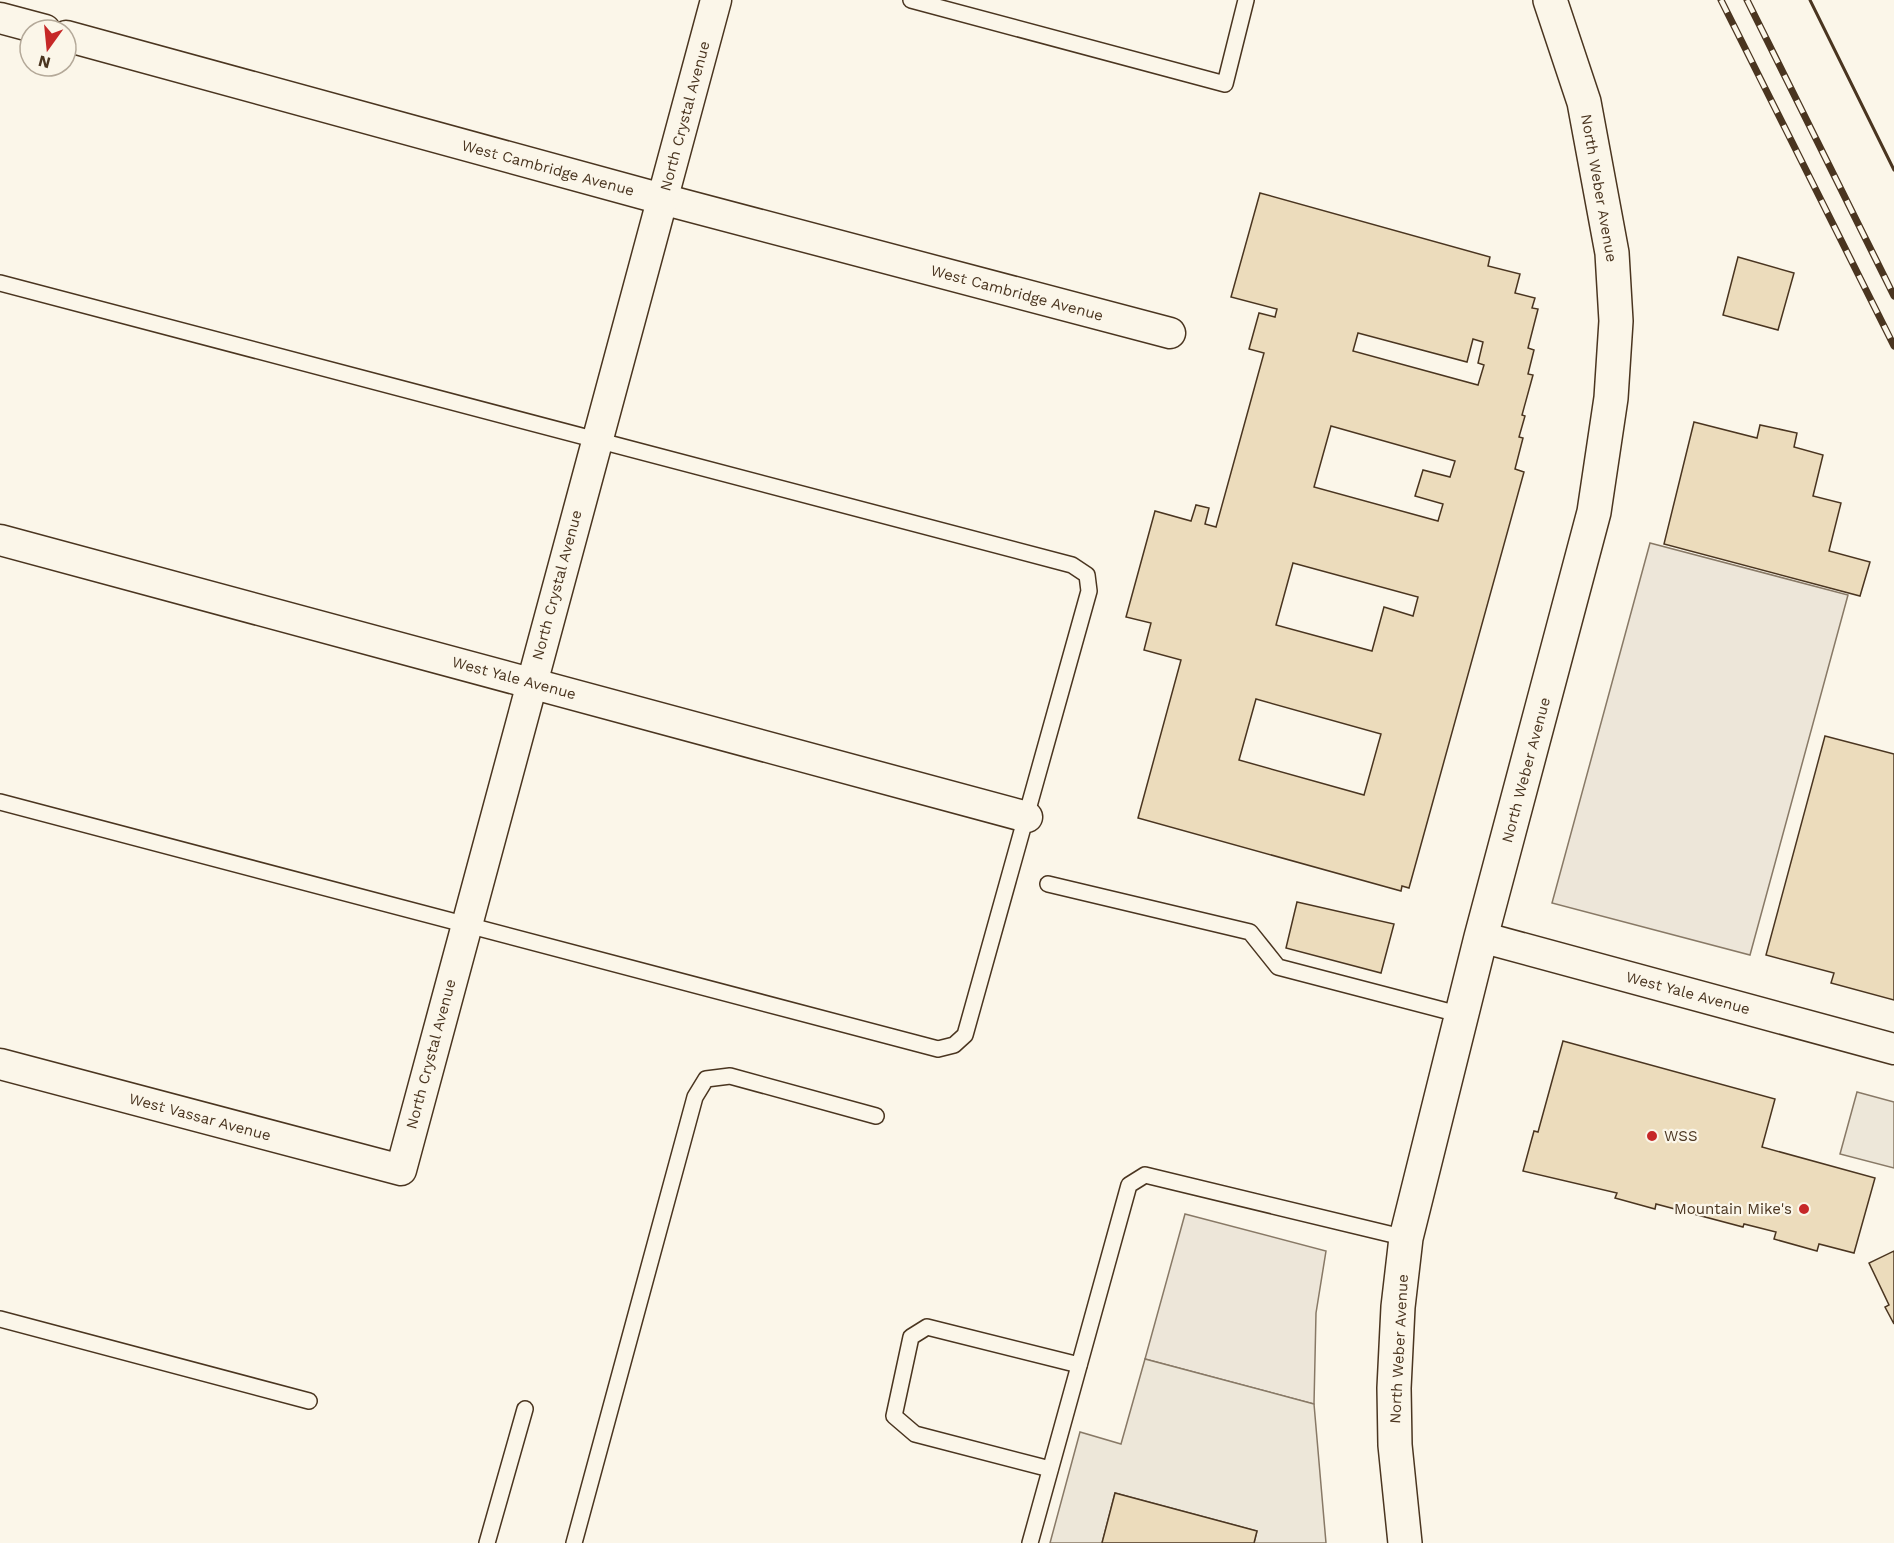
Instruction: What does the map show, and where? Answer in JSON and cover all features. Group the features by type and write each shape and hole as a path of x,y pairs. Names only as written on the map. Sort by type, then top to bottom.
{"main road":[{"name":"North Weber Avenue","path":"1405,1543 1395,1445 1394,1388 1398,1307 1406,1238 1481,938 1594,512 1611,398 1616,321 1609,232 1584,102 1550,0"}],"street":[{"name":"North Crystal Avenue","path":"401,1170 465,924 716,0"},
{"path":"0,18 18,23"},
{"name":"West Cambridge Avenue","path":"78,39 662,199 1170,333"},
{"name":"West Yale Avenue","path":"0,540 1027,817"},
{"name":"West Yale Avenue","path":"1481,938 1894,1049"},
{"name":"West Vassar Avenue","path":"0,1064 401,1170"}],"lane":[{"path":"911,0 1225,84 1246,0"},
{"path":"0,283 1072,565 1087,575 1089,591 965,1035 954,1045 938,1049 0,802"},
{"path":"1048,884 1250,932 1278,967 1462,1015"},
{"path":"574,1543 695,1097 706,1079 730,1076 876,1116"},
{"path":"1030,1543 1129,1185 1145,1176 1406,1238"},
{"path":"0,1319 309,1401"},
{"path":"1050,1469 915,1434 894,1416 911,1337 927,1327 1079,1365"},
{"path":"487,1543 525,1409"}],"shaded area":[{"path":"1650,543 1848,595 1750,955 1552,903"},
{"path":"1857,1092 1894,1102 1894,1168 1840,1154"},
{"path":"1185,1214 1326,1251 1316,1313 1314,1404 1145,1359"},
{"path":"1145,1359 1314,1404 1326,1543 1254,1543 1257,1531 1115,1493 1102,1543 1050,1543 1080,1432 1121,1444"}],"building":[{"path":"1260,193 1490,257 1488,266 1520,274 1515,293 1535,298 1532,308 1538,309 1528,348 1534,350 1528,374 1533,375 1522,415 1525,416 1519,437 1523,438 1515,469 1524,472 1409,888 1402,886 1401,891 1138,818 1181,660 1144,650 1151,623 1126,617 1155,511 1191,521 1196,505 1209,508 1205,524 1216,527 1264,353 1249,349 1259,313 1275,317 1277,309 1231,297","holes":["1358,333 1467,362 1473,339 1483,342 1478,363 1484,365 1478,385 1353,351","1331,426 1455,461 1450,477 1423,470 1415,496 1443,504 1438,521 1314,487","1293,563 1418,597 1413,616 1384,607 1372,651 1276,625","1256,699 1381,734 1364,795 1239,760"]},
{"path":"1738,257 1794,273 1778,330 1723,315"},
{"path":"1694,422 1757,438 1760,425 1797,433 1794,447 1823,455 1813,496 1841,503 1829,551 1870,562 1860,596 1664,544"},
{"path":"1825,736 1894,754 1894,1000 1831,983 1834,973 1766,955"},
{"path":"1297,902 1394,924 1381,973 1286,948"},
{"path":"1563,1041 1775,1099 1762,1147 1875,1178 1854,1253 1819,1244 1817,1251 1774,1239 1776,1232 1744,1224 1743,1227 1656,1204 1655,1209 1615,1198 1617,1193 1523,1171 1534,1131 1538,1132"},
{"path":"1894,1251 1894,1324 1885,1307 1889,1305 1869,1263"},
{"path":"1115,1493 1257,1531 1254,1543 1102,1543"}],"railway":[{"path":"1721,0 1894,346"},
{"path":"1747,0 1894,296"}],"wall":[{"path":"1810,0 1894,170"}],"place":[{"name":"WSS","path":"1652,1136"},
{"name":"Mountain Mike's","path":"1804,1209"}]}
